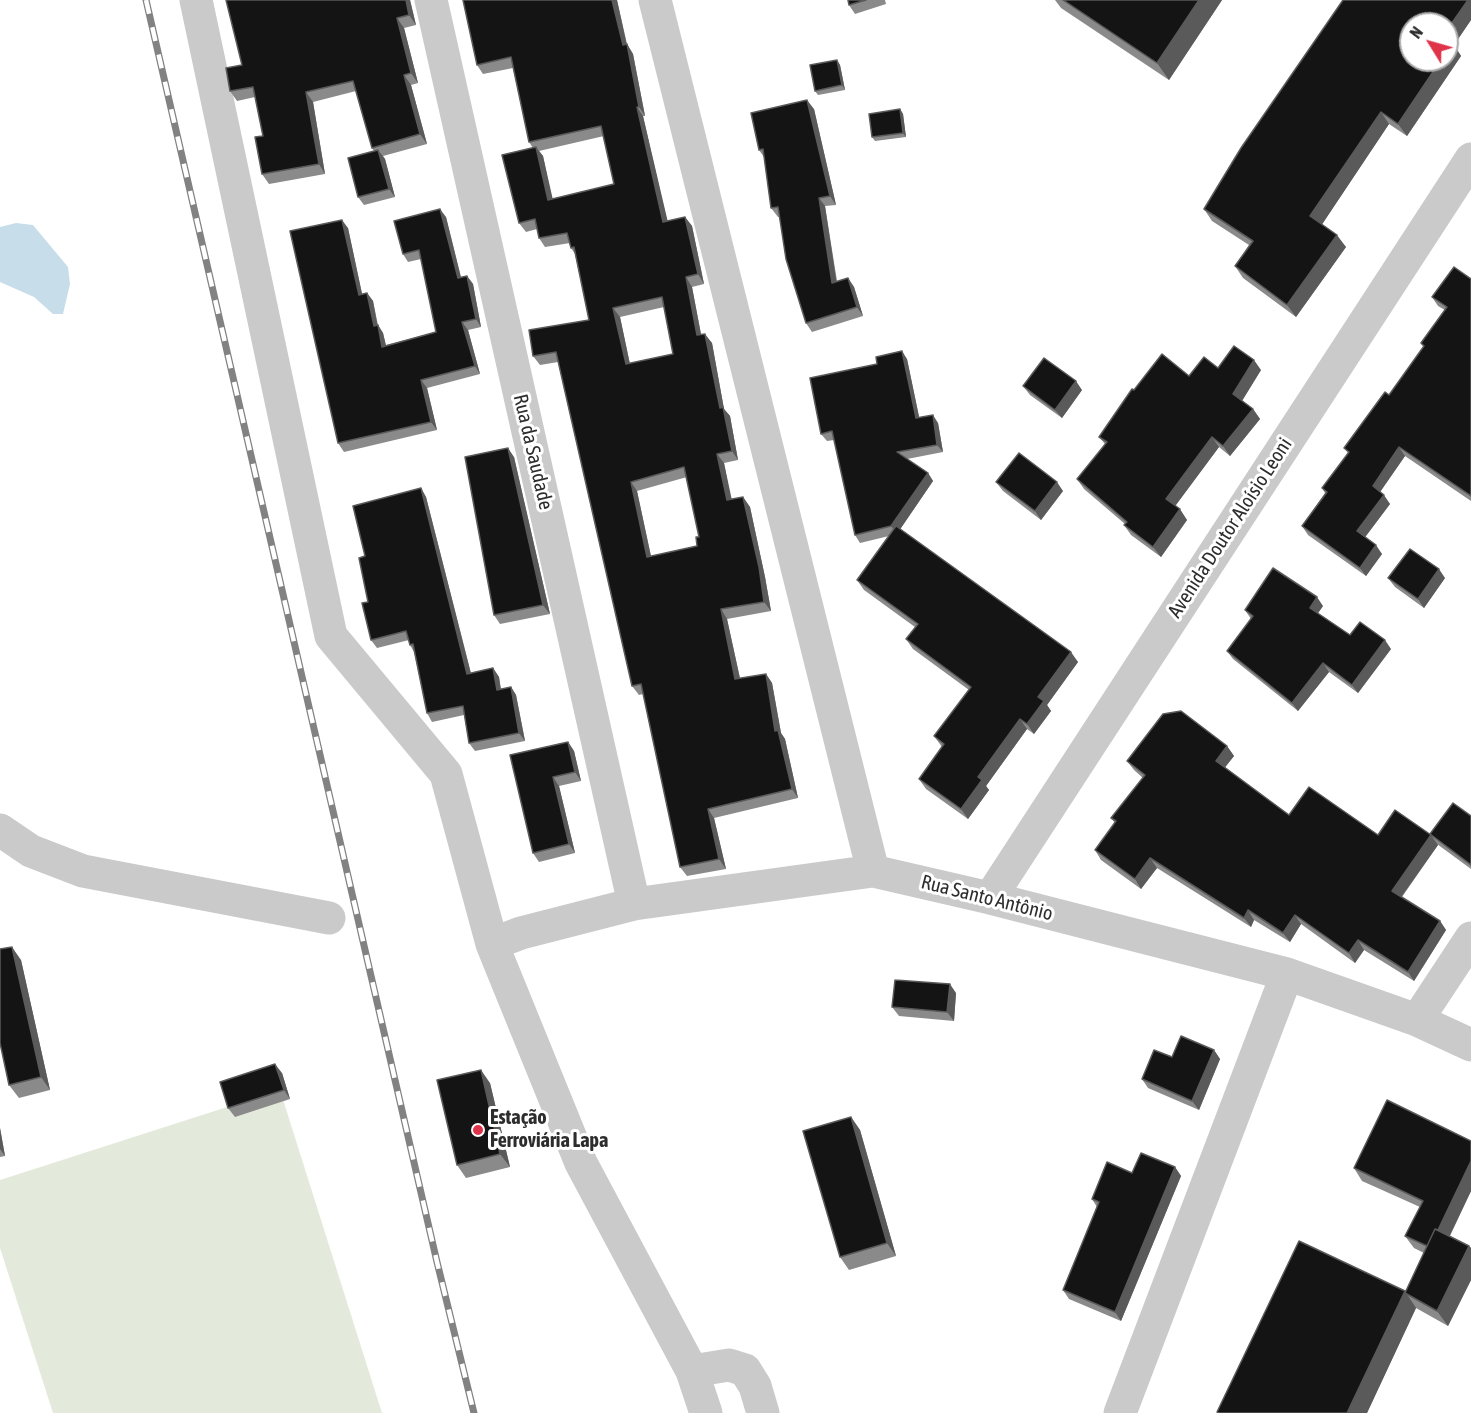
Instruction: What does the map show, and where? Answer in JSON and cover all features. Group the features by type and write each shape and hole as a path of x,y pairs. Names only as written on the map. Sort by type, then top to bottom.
{"street":[{"path":"196,0 331,636 446,774 492,944 581,1163 692,1371 706,1413"},
{"name":"Rua da Saudade","path":"431,0 634,904"},
{"path":"655,0 873,871"},
{"name":"Avenida Doutor Aloísio Leoni","path":"990,898 1471,159"},
{"path":"0,830 31,851 83,871 329,918"},
{"name":"Rua Santo Antônio","path":"492,944 520,933 634,904 873,871 990,898 1287,974 1417,1020 1471,1045"},
{"path":"1417,1020 1471,938"},
{"path":"1120,1413 1287,974"},
{"path":"692,1371 729,1365 745,1370 755,1386 762,1413"}],"green space":[{"path":"280,1090 382,1413 53,1413 0,1248 0,1180"}],"water":[{"path":"16,223 33,225 68,267 70,284 63,314 53,314 34,297 0,282 0,227"}],"building":[{"path":"226,0 406,0 409,15 397,18 411,73 404,75 420,134 372,148 353,81 306,92 319,164 262,174 255,137 263,136 253,87 230,91 226,68 242,65"},
{"path":"463,0 612,0 623,45 627,44 639,107 637,107 663,222 685,217 698,274 686,277 697,335 705,334 720,408 723,407 732,451 717,454 727,500 743,497 759,567 764,602 721,609 735,679 766,674 775,731 778,730 792,789 708,809 719,859 680,867 641,684 632,686 556,352 533,356 529,330 589,320 574,247 571,248 567,233 539,238 535,219 519,223 502,155 536,147 548,200 614,184 601,126 529,142 511,57 477,65","holes":["662,297 673,354 626,364 613,308","684,467 699,537 696,537 697,546 647,557 631,482"]},
{"path":"848,0 866,0 849,5"},
{"path":"1063,0 1199,0 1157,63"},
{"path":"1343,0 1468,0 1459,13 1399,12 1399,72 1433,72 1398,124 1381,112 1310,216 1337,235 1287,305 1235,266 1253,241 1204,209 1241,148"},
{"path":"837,60 842,85 815,91 810,65"},
{"path":"807,100 830,196 819,198 832,283 848,278 857,307 806,323 786,259 778,207 771,208 763,149 759,150 751,113"},
{"path":"900,109 903,133 872,137 869,114"},
{"path":"378,150 389,189 358,197 348,158"},
{"path":"440,209 458,278 467,276 476,319 462,322 475,366 421,380 431,422 338,443 290,231 342,220 359,295 367,293 374,326 378,325 382,347 436,332 419,250 403,254 394,221"},
{"path":"1454,267 1471,279 1471,496 1399,447 1373,486 1384,495 1357,531 1376,545 1360,568 1302,526 1327,492 1322,488 1349,452 1344,448 1385,392 1389,395 1424,346 1421,343 1447,307 1432,297"},
{"path":"1234,346 1254,360 1233,394 1253,409 1223,446 1212,437 1166,499 1180,509 1153,547 1124,525 1127,522 1077,479 1107,442 1099,437 1132,389 1134,390 1162,354 1189,376 1204,357 1218,368"},
{"path":"902,351 916,418 933,415 937,445 897,452 928,473 891,526 855,535 832,431 821,434 810,378 877,364 876,357"},
{"path":"1044,358 1076,381 1055,410 1023,386"},
{"path":"508,448 543,605 494,615 465,457"},
{"path":"1019,453 1057,482 1035,511 996,482"},
{"path":"421,488 467,674 493,668 497,690 511,687 519,733 469,743 463,706 427,713 413,644 410,645 406,631 371,640 362,603 368,602 359,558 365,556 353,506"},
{"path":"896,526 1071,652 1038,697 1044,701 1027,724 1020,719 978,777 982,780 961,809 919,779 944,744 934,736 971,687 906,639 918,624 857,580"},
{"path":"1410,549 1439,569 1418,599 1388,578"},
{"path":"1273,568 1317,597 1310,608 1350,635 1360,622 1385,640 1352,685 1323,663 1292,703 1227,651 1253,616 1245,610"},
{"path":"1181,711 1227,746 1216,761 1289,815 1309,787 1378,835 1395,810 1431,835 1392,891 1440,921 1408,972 1358,940 1349,953 1295,915 1283,933 1248,910 1244,918 1150,858 1135,879 1095,850 1116,821 1111,818 1145,775 1127,761 1163,714"},
{"path":"568,742 575,772 553,777 569,844 533,853 510,755"},
{"path":"1453,803 1471,816 1471,865 1430,834"},
{"path":"12,947 41,1077 9,1085 0,1043 0,949"},
{"path":"895,980 950,984 947,1012 892,1007"},
{"path":"1181,1036 1214,1050 1192,1101 1142,1079 1154,1050 1172,1057"},
{"path":"275,1064 284,1090 228,1108 220,1082"},
{"name":"Estação Ferroviária Lapa","path":"481,1070 500,1154 457,1165 437,1080"},
{"path":"1387,1100 1471,1141 1471,1161 1438,1230 1435,1229 1427,1246 1405,1236 1423,1201 1354,1168"},
{"path":"851,1117 887,1243 840,1257 803,1131"},
{"path":"1141,1153 1175,1167 1115,1312 1063,1290 1099,1202 1092,1199 1107,1162 1132,1173"},
{"path":"1435,1229 1469,1246 1437,1311 1405,1293"},
{"path":"1299,1241 1405,1291 1347,1413 1219,1413 1217,1412"}],"railway":[{"path":"146,0 437,1262 474,1413"}],"place":[{"name":"Estação Ferroviária Lapa","path":"478,1130"}]}
